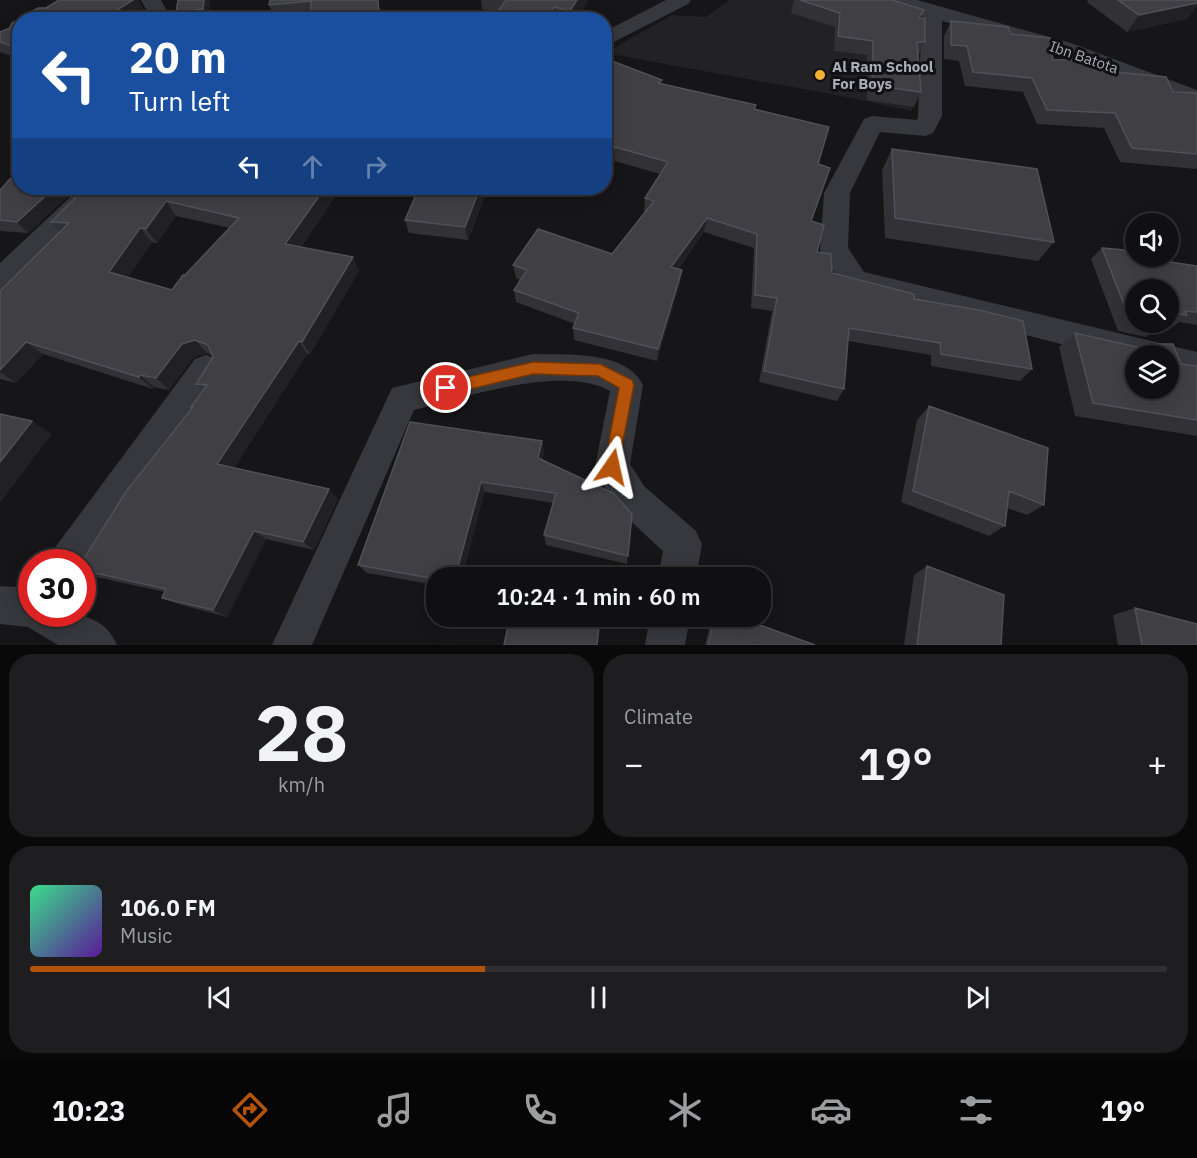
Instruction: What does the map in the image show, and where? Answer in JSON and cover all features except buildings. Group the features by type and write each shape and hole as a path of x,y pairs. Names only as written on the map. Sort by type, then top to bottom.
{"street":[{"path":"612,37 681,0"},
{"name":"Ibn Batota","path":"900,0 932,12 1063,48 1197,98"},
{"path":"932,12 930,116 925,128 872,124 837,193 834,250 855,280 1125,347"},
{"path":"0,281 87,195"},
{"path":"1179,361 1197,365"},
{"path":"292,645 403,398 533,368 600,370 627,385 612,467 631,498 683,544 679,567"},
{"path":"76,549 206,369"},
{"path":"0,605 18,607"},
{"path":"65,627 97,645"},
{"path":"665,645 668,627"}],"shaded area":[{"name":"Al Ram School For Boys","path":"729,0 858,0 917,16 912,111 612,54 612,49 672,15 706,17"}],"place":[{"name":"Al Ram School For Boys","path":"820,75"}],"route":[{"path":"446,388 533,368 600,370 627,385 612,467"}]}
